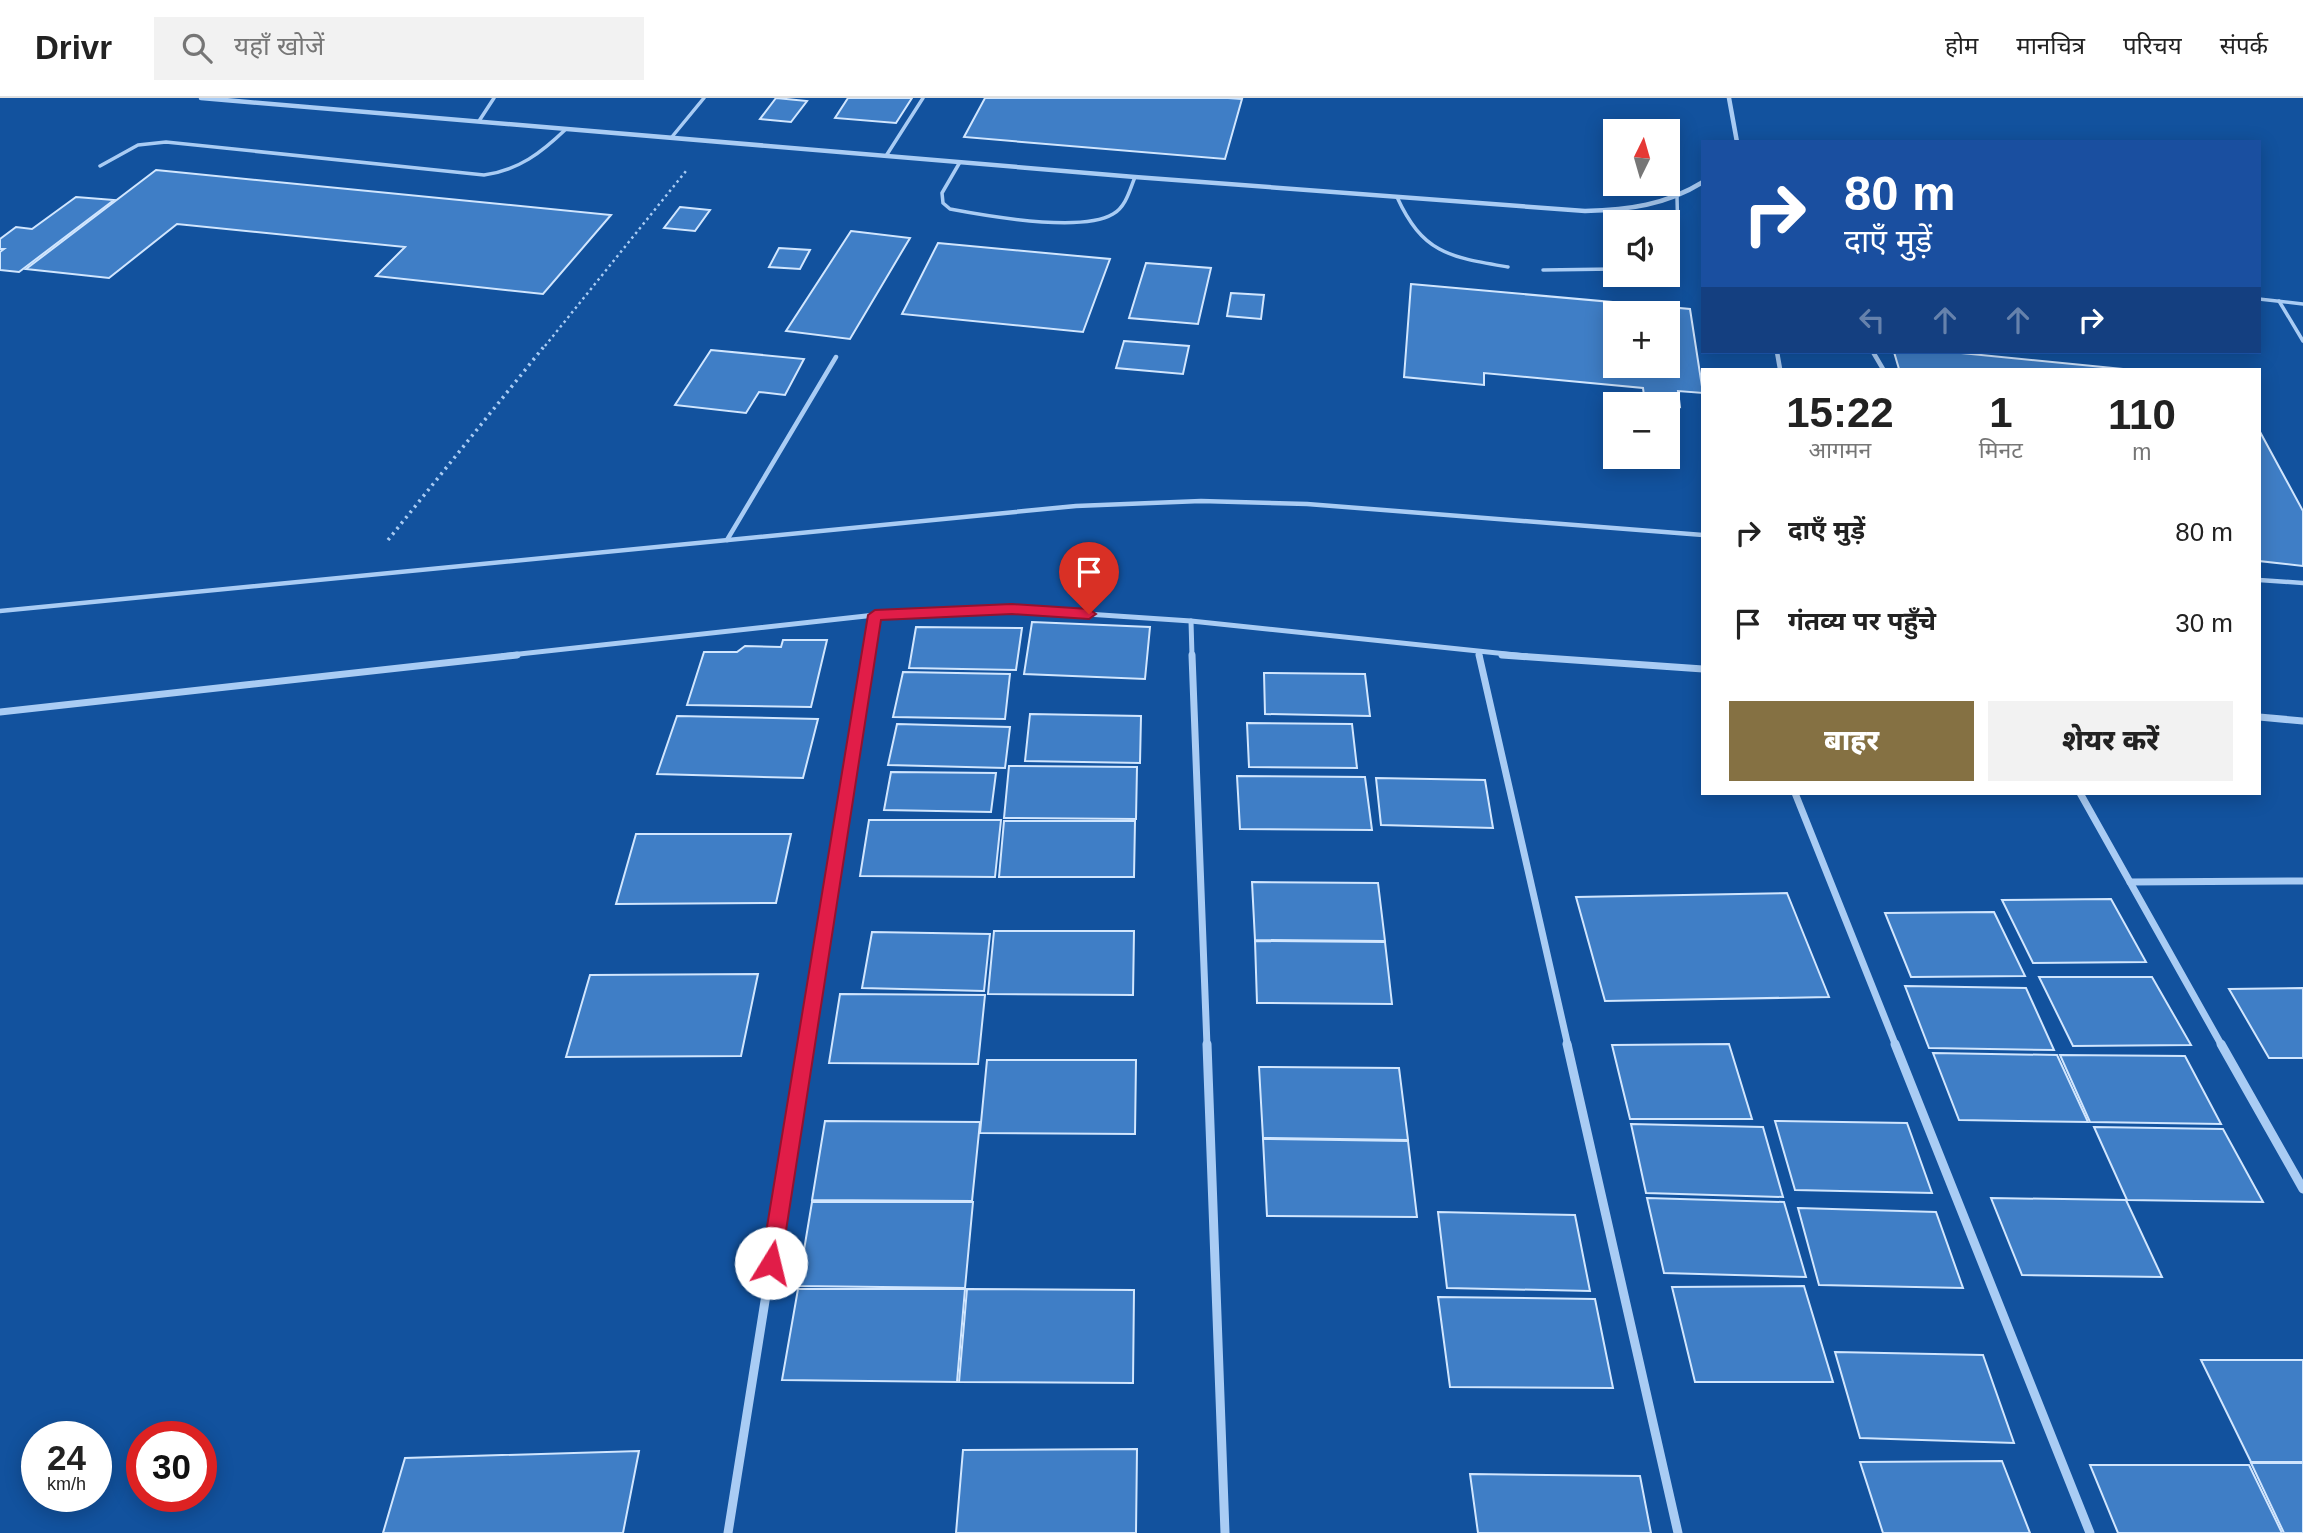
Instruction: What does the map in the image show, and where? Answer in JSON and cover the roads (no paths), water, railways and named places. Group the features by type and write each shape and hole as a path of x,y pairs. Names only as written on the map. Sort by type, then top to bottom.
{"street":[{"path":"201,98 1135,177 1585,211 1631,210 1677,197 1701,183"},
{"path":"1729,98 1737,140"},
{"path":"0,712 875,615 1012,609 1191,621 1479,653 1701,669"},
{"path":"728,1533 875,615"},
{"path":"1191,621 1225,1533"},
{"path":"1479,653 1678,1533"},
{"path":"2261,717 2303,722"},
{"path":"1795,795 2090,1533"},
{"path":"2081,795 2303,1189"},
{"path":"2130,882 2303,881"}],"lane":[{"path":"479,121 494,98"},
{"path":"671,138 704,98"},
{"path":"886,156 923,98"},
{"path":"100,166 138,145 166,142 484,175 505,173 538,158 566,129"},
{"path":"960,162 942,193 943,203 950,209 1071,222 1100,221 1113,215 1123,206 1135,177"},
{"path":"1397,197 1415,231 1435,247 1460,258 1508,267"},
{"path":"1677,197 1677,210"},
{"path":"1543,270 1603,269"},
{"path":"2261,299 2303,304"},
{"path":"2279,301 2303,341"},
{"path":"727,540 836,357"},
{"path":"0,611 1076,506 1201,500 1307,504 1701,535"},
{"path":"2261,580 2303,583"}]}
